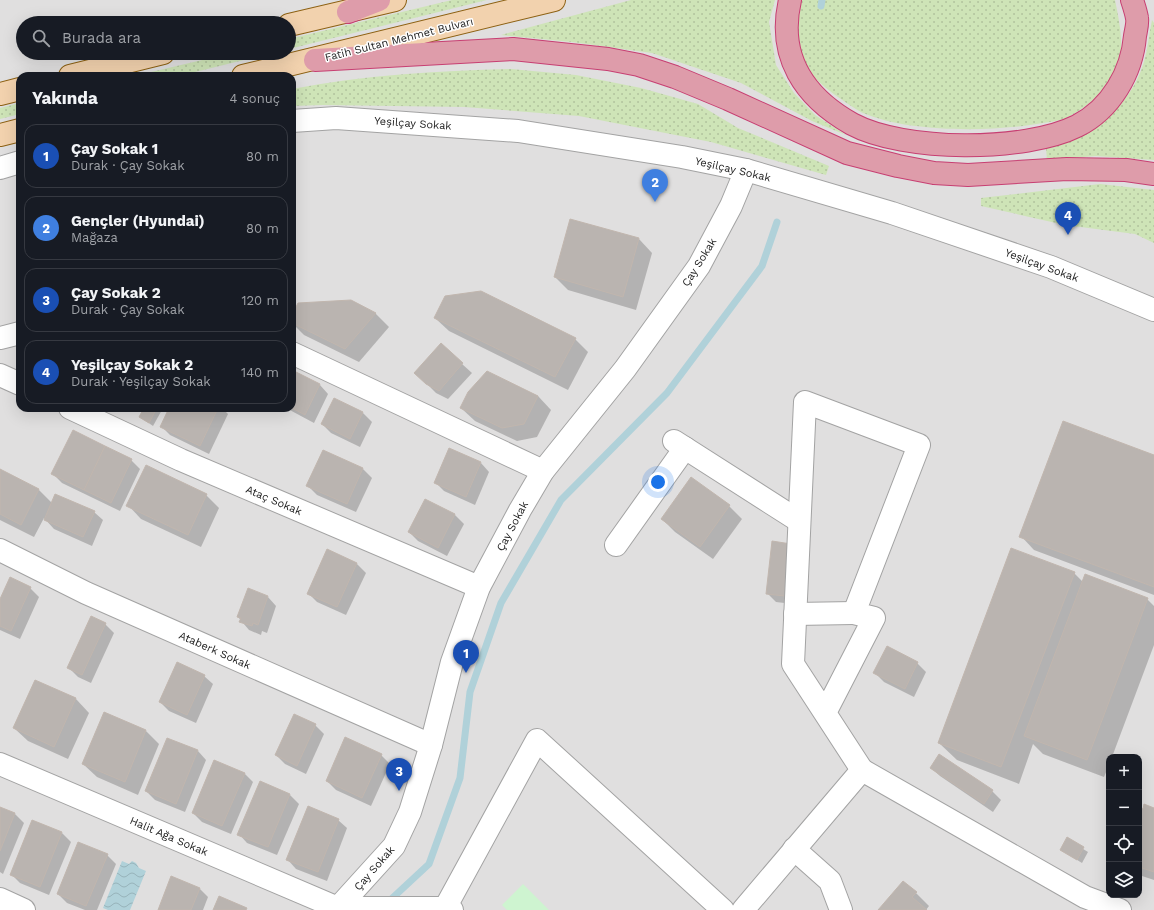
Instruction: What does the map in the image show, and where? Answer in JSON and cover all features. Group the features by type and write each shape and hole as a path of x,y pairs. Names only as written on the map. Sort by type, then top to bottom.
{"highway":[{"path":"348,12 379,0"},
{"path":"790,0 786,19 786,38 789,55 798,74 831,110 853,124 877,134 946,144 1002,144 1050,136 1077,125 1100,108 1117,89 1128,70 1135,42 1137,19 1132,0"},
{"path":"314,60 513,49 608,59 639,65 675,77 728,99 847,153 898,166 968,176 1067,169 1126,170 1154,174"}],"main road":[{"path":"296,23 395,0"},
{"name":"Fatih Sultan Mehmet Bulvarı","path":"261,72 554,0"},
{"path":"86,72 135,60"},
{"path":"0,94 16,90"},
{"path":"0,136 16,131"}],"street":[{"name":"Yeşilçay Sokak","path":"296,121 336,118 518,131 682,157 746,170 892,213 1051,267 1154,310"},
{"path":"0,168 16,163"},
{"name":"Çay Sokak","path":"337,909 394,846 410,812 431,745 452,662 479,587 520,510 543,470 625,369 699,266 731,206 746,170"},
{"path":"0,338 16,335"},
{"path":"296,355 543,470"},
{"path":"0,375 16,382"},
{"path":"854,613 919,445 805,402 793,664 862,770 1080,904 1120,910"},
{"name":"Ataç Sokak","path":"79,412 181,460 479,587"},
{"path":"616,545 680,445 799,521"},
{"name":"Ataberk Sokak","path":"0,550 86,593 431,745"},
{"path":"795,614 854,613 874,618 825,713"},
{"path":"337,909 447,909 537,740 723,910"},
{"name":"Halit Ağa Sokak","path":"0,764 337,909"},
{"path":"743,910 862,770"},
{"path":"794,849 830,882 841,910"},
{"path":"0,899 24,910"}],"shaded area":[{"path":"0,0 1154,0 1154,910 0,910"}],"green space":[{"path":"452,0 487,0 296,47 296,37"},
{"path":"631,0 775,0 769,22 776,65 794,93 815,115 846,135 812,121 741,83 652,53 572,42 501,35"},
{"path":"801,0 1115,0 1121,34 1118,67 1114,77 1099,96 1064,119 1023,126 976,129 927,127 882,120 863,113 851,106 820,83 811,73 802,56 797,30"},
{"path":"1152,20 1154,23 1154,160 1096,156 1047,160 1046,148 1063,143 1093,128 1107,118 1129,93 1138,78 1144,62"},
{"path":"202,60 244,60 195,72 151,72"},
{"path":"511,69 576,75 641,88 698,104 738,128 829,166 826,175 711,142 579,116 464,107 296,106 296,88 373,77"},
{"path":"16,104 16,115 0,119 0,108"},
{"path":"1100,184 1154,190 1154,243 1135,234 1065,225 981,206 981,198"},
{"path":"523,884 549,910 507,910 502,905"}],"water":[{"path":"122,861 129,864 132,861 136,863 139,868 146,871 130,910 108,910 103,908"}],"building":[{"path":"570,219 639,238 623,297 554,277"},
{"path":"481,291 576,338 555,377 434,318 445,296"},
{"path":"351,300 376,313 345,349 296,325 296,307 298,303"},
{"path":"441,343 463,363 439,391 426,384 414,373"},
{"path":"487,371 538,396 524,424 502,428 460,408 468,392"},
{"path":"296,372 320,384 305,415 296,410"},
{"path":"334,398 363,412 350,439 321,424"},
{"path":"142,412 155,412 149,423 139,417"},
{"path":"167,412 216,412 200,446 160,427"},
{"path":"1063,421 1154,455 1154,587 1019,537"},
{"path":"73,430 105,446 84,490 51,474"},
{"path":"105,446 132,459 111,503 84,490"},
{"path":"449,448 481,462 466,497 434,483"},
{"path":"323,450 363,468 347,504 306,486"},
{"path":"146,465 207,494 188,535 126,506"},
{"path":"0,469 39,489 21,525 0,514"},
{"path":"691,477 730,505 700,547 661,519"},
{"path":"55,494 95,511 83,537 44,520"},
{"path":"425,499 455,514 438,548 408,532"},
{"path":"772,541 791,544 785,596 766,594"},
{"path":"1011,548 1075,572 1001,767 938,743"},
{"path":"327,549 357,563 337,607 307,594"},
{"path":"1085,574 1148,598 1087,760 1024,736"},
{"path":"10,577 31,587 11,631 0,626 0,599"},
{"path":"248,588 268,596 258,625 253,623 252,626 239,622 241,618 237,617"},
{"path":"91,616 106,623 82,675 67,668"},
{"path":"887,646 918,662 905,689 873,673"},
{"path":"177,662 205,675 187,715 159,702"},
{"path":"35,680 76,698 54,747 13,728"},
{"path":"104,712 146,730 125,782 82,764"},
{"path":"294,714 316,724 297,766 275,755"},
{"path":"345,737 382,754 362,798 326,781"},
{"path":"167,738 198,750 176,804 145,791"},
{"path":"939,754 993,790 984,804 930,768"},
{"path":"214,760 245,773 222,826 192,813"},
{"path":"260,781 290,794 268,847 237,835"},
{"path":"1144,804 1154,808 1154,872 1142,868"},
{"path":"308,806 339,819 318,872 286,860"},
{"path":"0,807 15,813 0,851"},
{"path":"32,820 62,832 40,887 10,875"},
{"path":"1067,837 1084,847 1077,860 1060,850"},
{"path":"78,842 108,854 86,906 57,894"},
{"path":"171,876 200,888 191,910 158,910"},
{"path":"903,881 917,892 912,897 927,910 878,910"},
{"path":"219,896 247,908 246,910 213,910"}],"waterway":[{"path":"821,6 822,0"},
{"path":"387,903 429,864 460,778 470,692 501,603 561,500 667,393 762,266 777,222"}],"place":[{"name":"Gençler (Hyundai)","path":"655,202"},
{"name":"Yeşilçay Sokak 2","path":"1068,235"},
{"name":"Çay Sokak 1","path":"466,673"},
{"name":"Çay Sokak 2","path":"399,791"}]}
